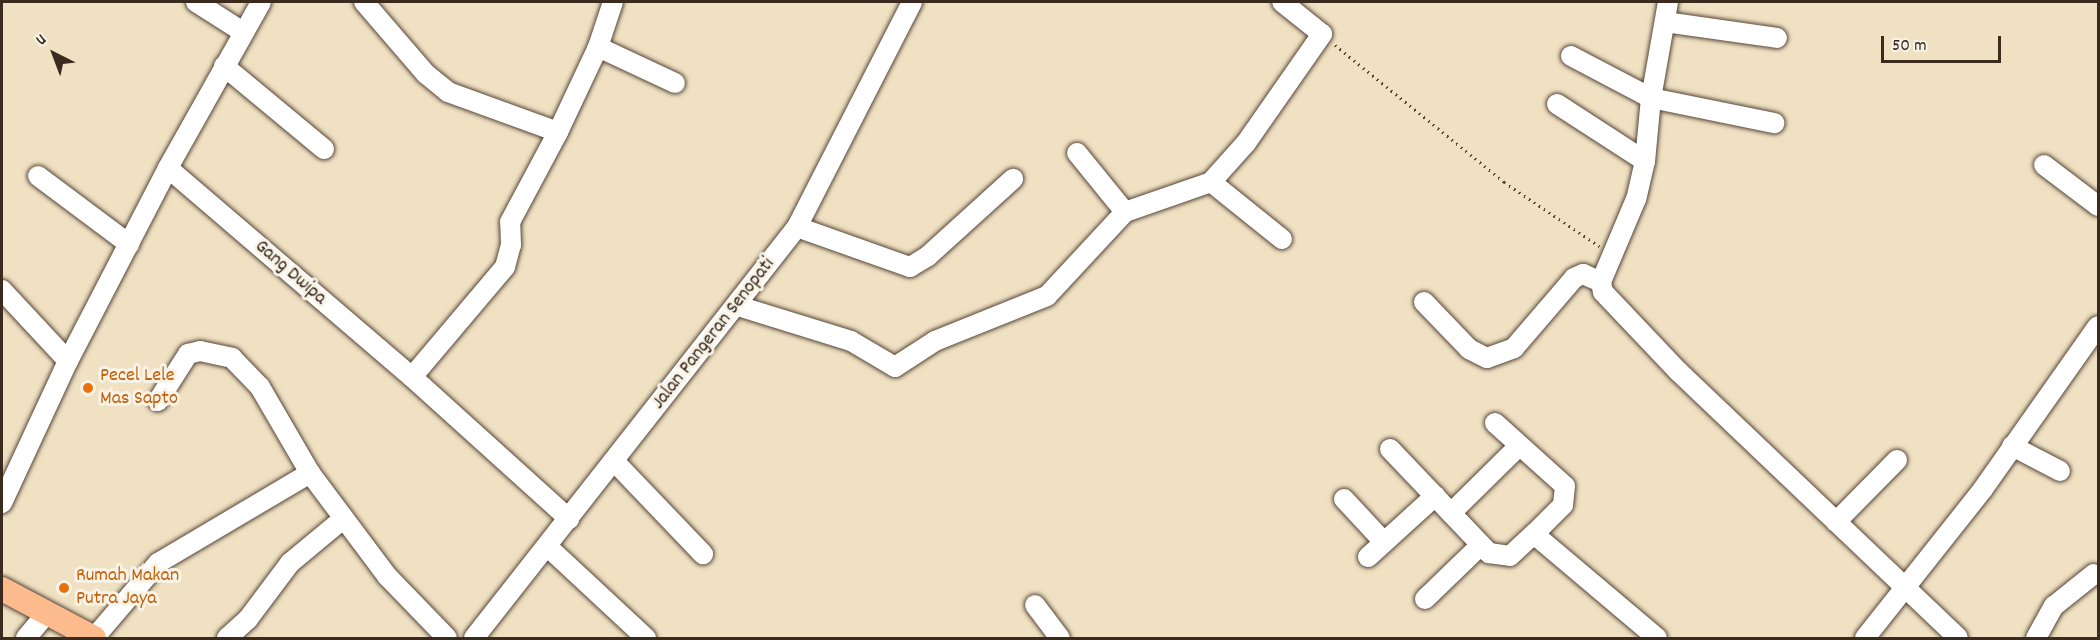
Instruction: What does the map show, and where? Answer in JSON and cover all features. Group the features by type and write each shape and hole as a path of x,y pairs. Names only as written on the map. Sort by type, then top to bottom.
{"main road":[{"path":"2,589 94,638"}],"street":[{"path":"196,2 243,32"},
{"path":"2,503 68,361 168,168 261,2"},
{"path":"364,2 426,74 448,92 558,132"},
{"path":"412,377 506,267 511,245 510,222 558,132 598,46 613,2"},
{"name":"Jalan Pangeran Senopati","path":"474,639 738,306 797,227 912,2"},
{"path":"738,306 851,341 895,367 935,341 1047,296 1125,212 1211,182 1246,143 1322,34 1281,2"},
{"path":"1601,282 1636,199 1645,161 1651,98 1668,2"},
{"path":"1665,22 1777,38"},
{"path":"598,46 675,83"},
{"path":"1571,56 1651,98 1774,123"},
{"path":"224,66 324,149"},
{"path":"1557,104 1645,161"},
{"path":"1077,153 1125,212"},
{"path":"2044,165 2098,206"},
{"name":"Gang Dwipa","path":"168,168 412,377 569,519"},
{"path":"38,176 129,244"},
{"path":"797,227 910,267 928,256 1013,179"},
{"path":"1211,182 1282,239"},
{"path":"1424,302 1469,349 1487,358 1514,348 1574,278 1583,274 1601,282 1608,298 1656,349 1905,591 1958,639"},
{"path":"2,290 68,361"},
{"path":"1865,639 1943,542 2098,326"},
{"path":"158,401 188,354 200,351 232,358 275,407 310,473 343,519 406,599 447,639"},
{"path":"1390,449 1489,553 1510,556 1563,505 1565,486 1495,423"},
{"path":"1451,513 1519,446"},
{"path":"2012,446 2060,471"},
{"path":"1836,522 1897,460"},
{"path":"614,461 703,554"},
{"path":"94,638 159,563 310,473"},
{"path":"1368,557 1435,496"},
{"path":"1344,499 1384,542"},
{"path":"227,639 260,604 284,570 343,519"},
{"path":"1534,534 1657,639"},
{"path":"1425,599 1481,545"},
{"path":"548,547 646,639"},
{"path":"2036,639 2054,606 2094,574"},
{"path":"1035,605 1060,639"},
{"path":"26,639 47,613"}],"path":[{"path":"1322,34 1504,182 1612,255"}],"place":[{"name":"Pecel Lele Mas Sapto","path":"88,388"},
{"name":"Rumah Makan Putra Jaya","path":"64,588"}]}
